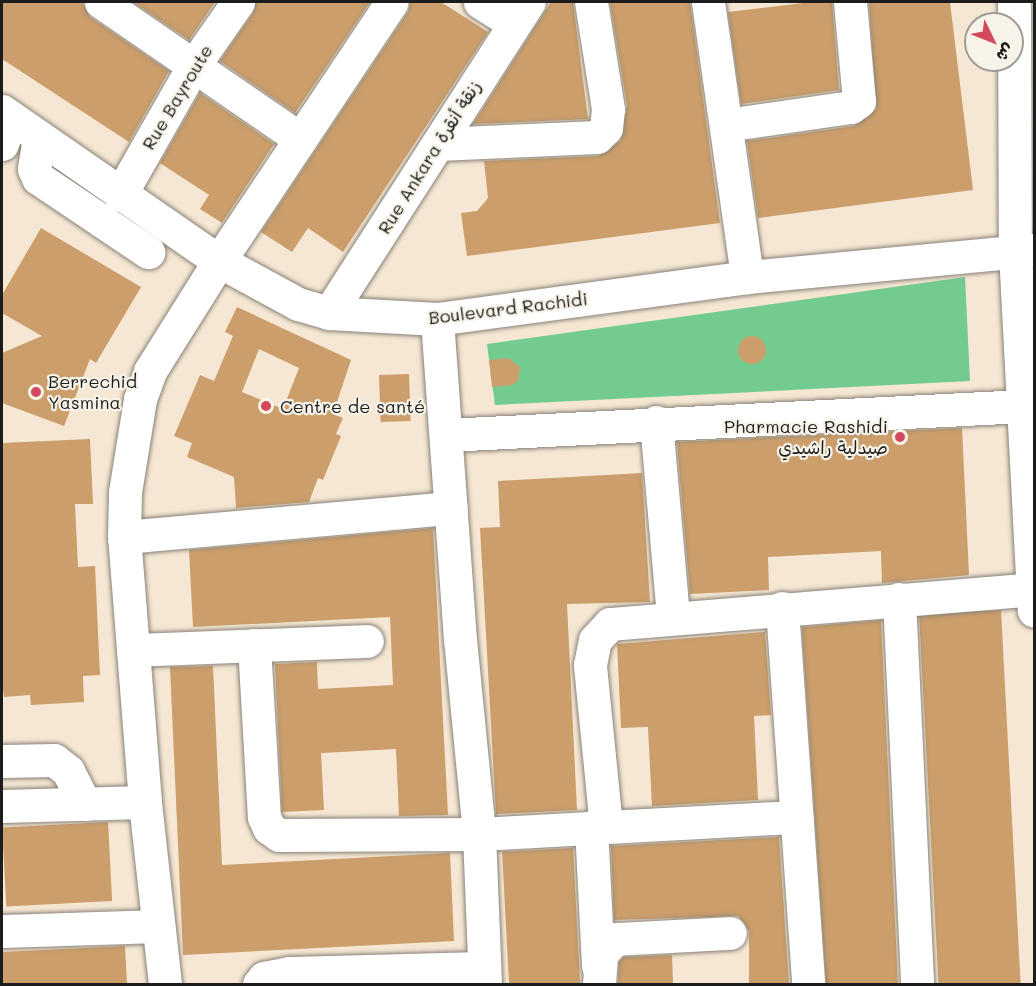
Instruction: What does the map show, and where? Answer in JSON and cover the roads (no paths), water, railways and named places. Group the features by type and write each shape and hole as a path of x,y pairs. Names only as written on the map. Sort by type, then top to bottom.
{"street":[{"path":"101,2 300,139"},
{"name":"Rue Bayroute","path":"120,195 194,65 238,2"},
{"path":"165,984 145,802 124,537 126,492 140,399 150,371 219,261 392,2"},
{"path":"480,2 521,12"},
{"path":"438,144 597,137 606,128 608,109 591,2"},
{"path":"726,125 850,107 860,101 850,2"},
{"path":"598,975 598,827 591,650 595,640 610,624 899,599 1033,600 1031,494 1025,406 1029,368 1014,2"},
{"path":"717,3 726,125 747,277"},
{"name":"Rue Ankara زنقة أنقرة","path":"329,313 521,12"},
{"name":"Boulevard Rachidi","path":"5,124 39,137 120,195 219,261 291,300 329,313 437,319 747,277 1025,251"},
{"path":"39,137 34,169 38,178 148,252"},
{"path":"259,984 264,978 289,973 484,976 479,834 437,319"},
{"path":"446,435 656,422 1025,406"},
{"path":"656,422 673,617"},
{"path":"124,537 451,508"},
{"path":"899,599 917,984"},
{"path":"782,608 808,984"},
{"path":"133,650 367,641"},
{"path":"254,645 261,794 269,828 293,837 479,834 797,817"},
{"path":"2,761 54,760 68,771 86,804"},
{"path":"2,806 145,802"},
{"path":"2,931 158,926"},
{"path":"598,975 606,945 615,939 730,933"}],"place":[{"name":"Berrechid Yasmina","path":"36,392"},
{"name":"Centre de santé","path":"266,406"},
{"name":"Pharmacie Rashidi صيدلية راشيدي","path":"900,437"}]}
